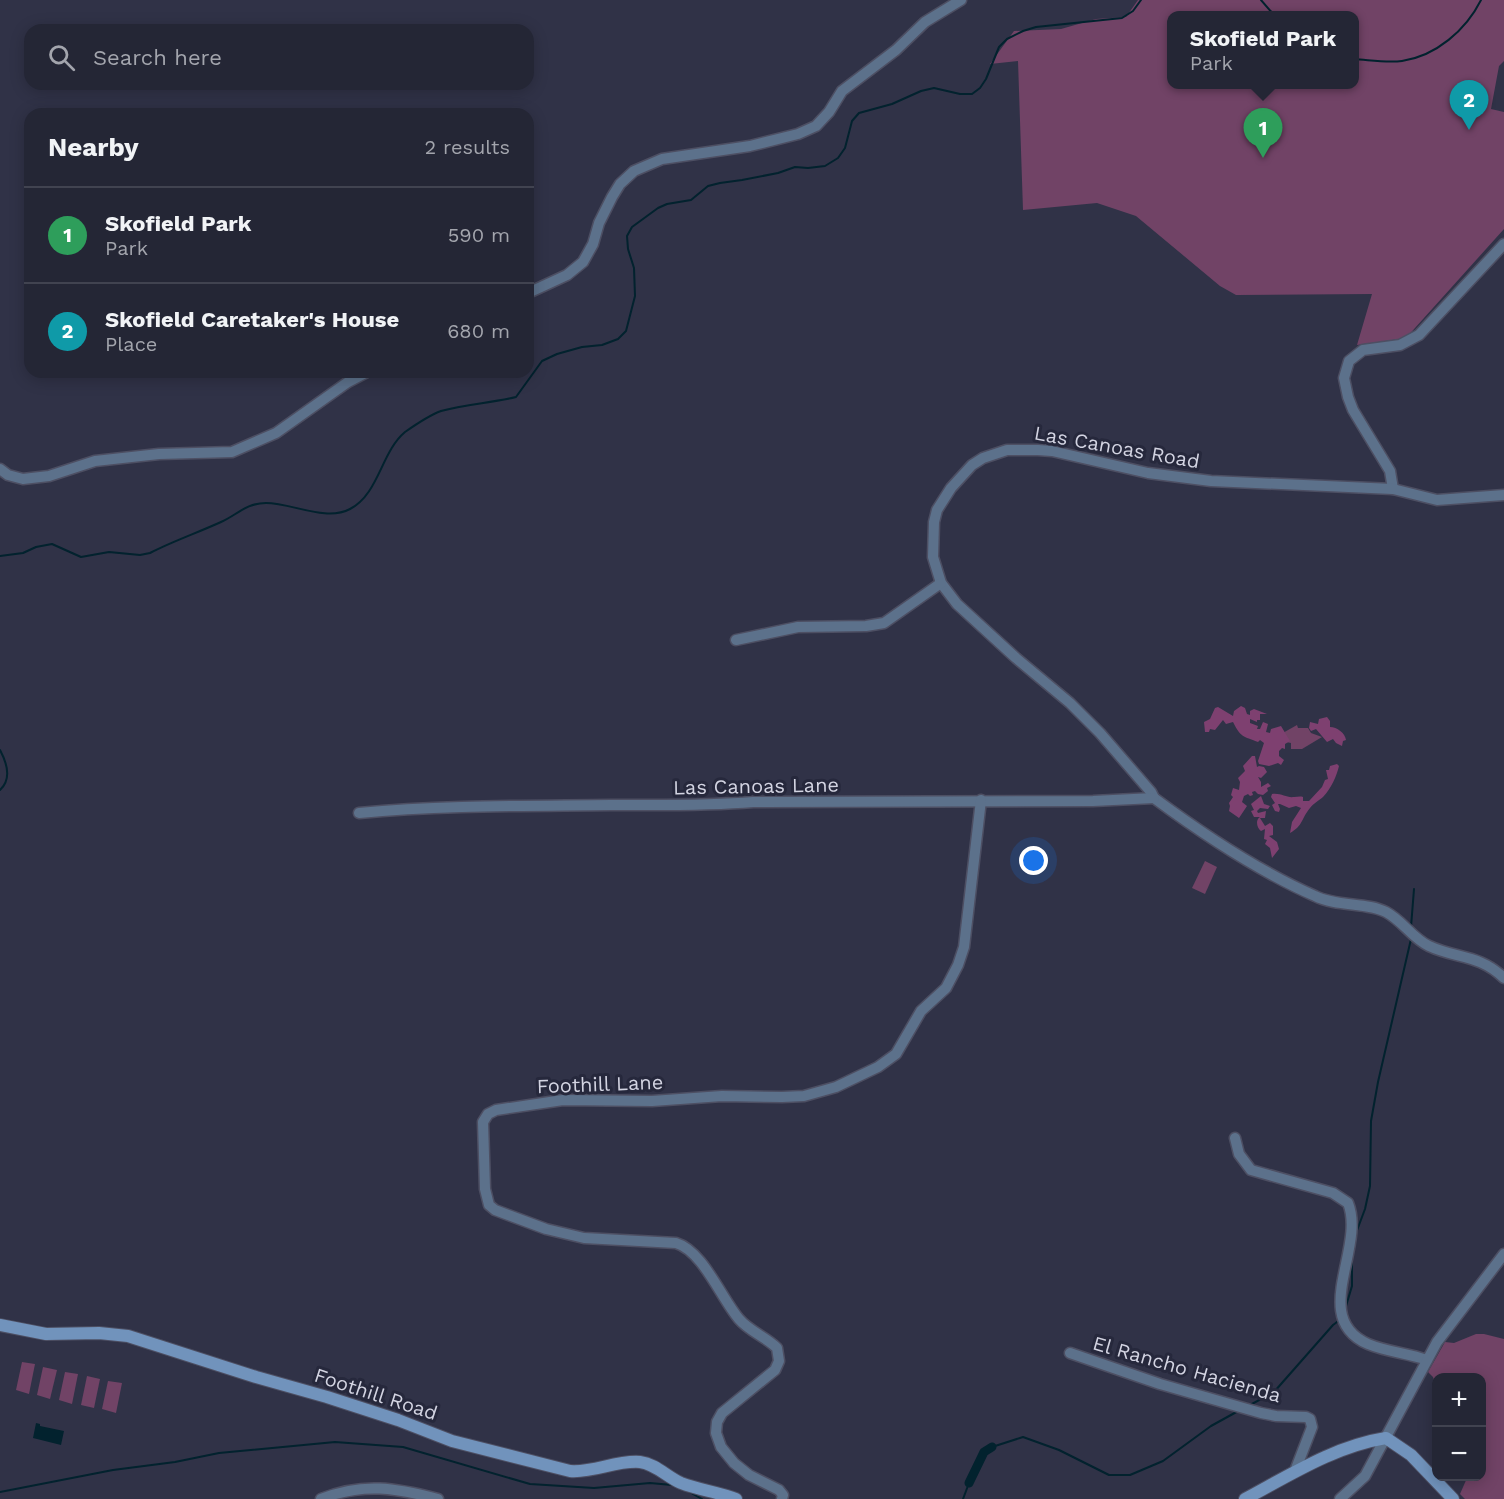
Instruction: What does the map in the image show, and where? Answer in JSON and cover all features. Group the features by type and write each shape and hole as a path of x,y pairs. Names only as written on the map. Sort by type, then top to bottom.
{"main road":[{"name":"Foothill Road","path":"0,1325 46,1334 99,1333 128,1336 398,1420 452,1441 570,1471 590,1471 640,1462 658,1469 679,1482 736,1499"},
{"path":"1245,1499 1295,1471 1370,1441 1386,1438 1411,1455 1453,1499"}],"street":[{"path":"534,290 567,275 583,262 612,197 620,184 634,171 662,159 750,146 798,134 816,126 829,112 842,91 902,45 925,22 962,0"},
{"path":"1393,489 1390,471 1353,410 1348,397 1344,374 1349,361 1363,350 1400,345 1419,334 1504,244"},
{"path":"0,469 8,475 23,479 49,476 95,461 159,454 232,452 276,433 356,378"},
{"name":"Las Canoas Road","path":"1504,495 1437,500 1393,489 1200,480 1148,473 1052,451 1007,450 983,458 972,465 941,502 934,522 933,557 941,583 957,604 1070,703 1100,733 1154,798 1188,824 1307,892 1329,902 1380,909 1398,921 1421,942 1440,951 1475,959 1489,966 1504,978"},
{"path":"736,640 798,627 866,626 884,623 941,583"},
{"name":"Las Canoas Lane","path":"359,813 467,807 981,800 1093,801 1154,798"},
{"name":"Foothill Lane","path":"782,1499 783,1496 779,1490 749,1474 727,1456 717,1437 716,1428 722,1413 775,1370 779,1361 777,1348 740,1321 686,1247 676,1243 591,1238 565,1234 495,1210 489,1205 485,1189 483,1122 492,1111 563,1100 652,1101 722,1096 804,1096 836,1087 878,1067 896,1054 921,1011 946,988 958,965 963,947 981,800"},
{"path":"1235,1138 1239,1155 1251,1170 1333,1193 1348,1203 1353,1220 1339,1305 1347,1325 1367,1344 1427,1360"},
{"path":"1340,1499 1365,1476 1427,1360 1448,1326 1504,1254"},
{"name":"El Rancho Hacienda","path":"1070,1353 1160,1384 1261,1413 1310,1419 1312,1428 1295,1471"},
{"path":"321,1499 345,1491 367,1488 396,1489 438,1499"}],"shaded area":[{"path":"1138,0 1504,0 1504,61 1499,66 1491,109 1504,112 1504,229 1406,338 1357,345 1372,294 1236,295 1220,286 1136,216 1097,203 1023,210 1018,61 990,64 1014,31 1061,29 1096,19 1126,17"},
{"path":"1241,706 1250,715 1250,711 1254,709 1267,714 1260,714 1260,720 1257,722 1250,719 1250,723 1258,726 1257,729 1260,729 1263,722 1268,724 1266,732 1270,733 1271,729 1281,726 1290,741 1285,744 1285,749 1282,748 1279,751 1279,756 1284,760 1281,765 1278,763 1269,766 1259,764 1264,743 1243,736 1233,722 1226,724 1223,720 1215,730 1210,729 1209,732 1205,732 1204,722 1210,719 1215,708 1218,707 1233,716 1234,711"},
{"path":"1327,717 1330,727 1344,735 1346,740 1343,741 1342,746 1333,739 1327,742 1316,729 1311,731 1309,728 1310,722 1318,724 1319,719"},
{"path":"1297,725 1298,728 1308,728 1311,733 1322,737 1302,749 1291,749 1291,743 1286,742 1281,734"},
{"path":"1252,756 1255,756 1257,767 1264,767 1267,772 1261,778 1258,777 1261,787 1268,783 1271,786 1263,795 1255,791 1252,792 1253,795 1244,796 1242,802 1247,806 1239,818 1229,811 1229,803 1233,797 1231,795 1233,788 1239,790 1238,778 1245,771 1243,766"},
{"path":"1337,764 1338,770 1329,790 1310,808 1300,825 1290,833 1292,822 1301,808 1296,806 1289,808 1278,804 1279,812 1275,811 1272,805 1275,803 1271,797 1272,794 1303,797 1303,801 1309,801 1328,779 1326,770"},
{"path":"1261,796 1264,804 1270,806 1268,809 1260,808 1257,811 1258,813 1266,811 1265,818 1260,818 1265,826 1270,823 1273,826 1273,835 1269,836 1277,842 1279,849 1272,858 1270,848 1265,844 1267,840 1264,839 1265,829 1261,831 1258,826 1257,820 1260,817 1254,817 1251,811 1254,810 1251,804"},
{"path":"1205,861 1217,867 1205,894 1192,888"},
{"path":"1476,1334 1504,1339 1504,1499 1465,1499 1460,1494 1466,1481 1486,1481 1486,1373 1432,1373 1432,1376 1428,1372 1445,1342 1454,1343"},
{"path":"22,1362 35,1364 29,1394 16,1390"},
{"path":"43,1367 57,1370 50,1399 37,1395"},
{"path":"65,1372 78,1374 72,1404 59,1400"},
{"path":"87,1376 100,1379 94,1408 81,1405"},
{"path":"108,1381 122,1383 116,1413 102,1409"}],"water":[{"path":"36,1423 64,1431 61,1445 33,1438"}],"waterway":[{"path":"534,372 542,361 557,354 582,347 602,345 618,339 626,331 635,296 634,268 628,249 627,236 632,227 658,208 691,200 708,186 778,173 795,167 825,166 838,158 845,148 852,121 859,113 892,104 921,91 934,88 960,94 972,94 986,79 999,47 1007,39 1036,27 1122,18 1133,11 1141,0"},
{"path":"1261,0 1271,11"},
{"path":"1359,60 1396,62 1427,54 1449,40 1467,21 1481,0"},
{"path":"0,556 23,553 36,547 52,544 81,557 109,552 140,555 150,553 221,522 247,507 259,504 276,504 330,514 350,509 367,493 390,450 405,432 441,411 516,397 530,378"},
{"path":"0,750 7,771 6,781 0,790"},
{"path":"1411,927 1414,889"},
{"path":"1356,1233 1370,1186 1371,1121 1378,1082 1411,939"},
{"path":"1346,1306 1352,1286 1352,1259"},
{"path":"1250,1405 1274,1392 1333,1325 1341,1319"},
{"path":"992,1447 1023,1437 1059,1450 1109,1475 1130,1475 1163,1461 1211,1426 1240,1410"},
{"path":"0,1492 113,1470 175,1462 219,1453 335,1442 403,1447 530,1484 594,1488 650,1483 672,1485"},
{"path":"969,1483 984,1452 992,1447"},
{"path":"963,1499 969,1483"},
{"path":"686,1490 702,1499"}],"place":[{"name":"Skofield Caretaker's House","path":"1469,130"},
{"name":"Skofield Park","path":"1263,158"}]}
